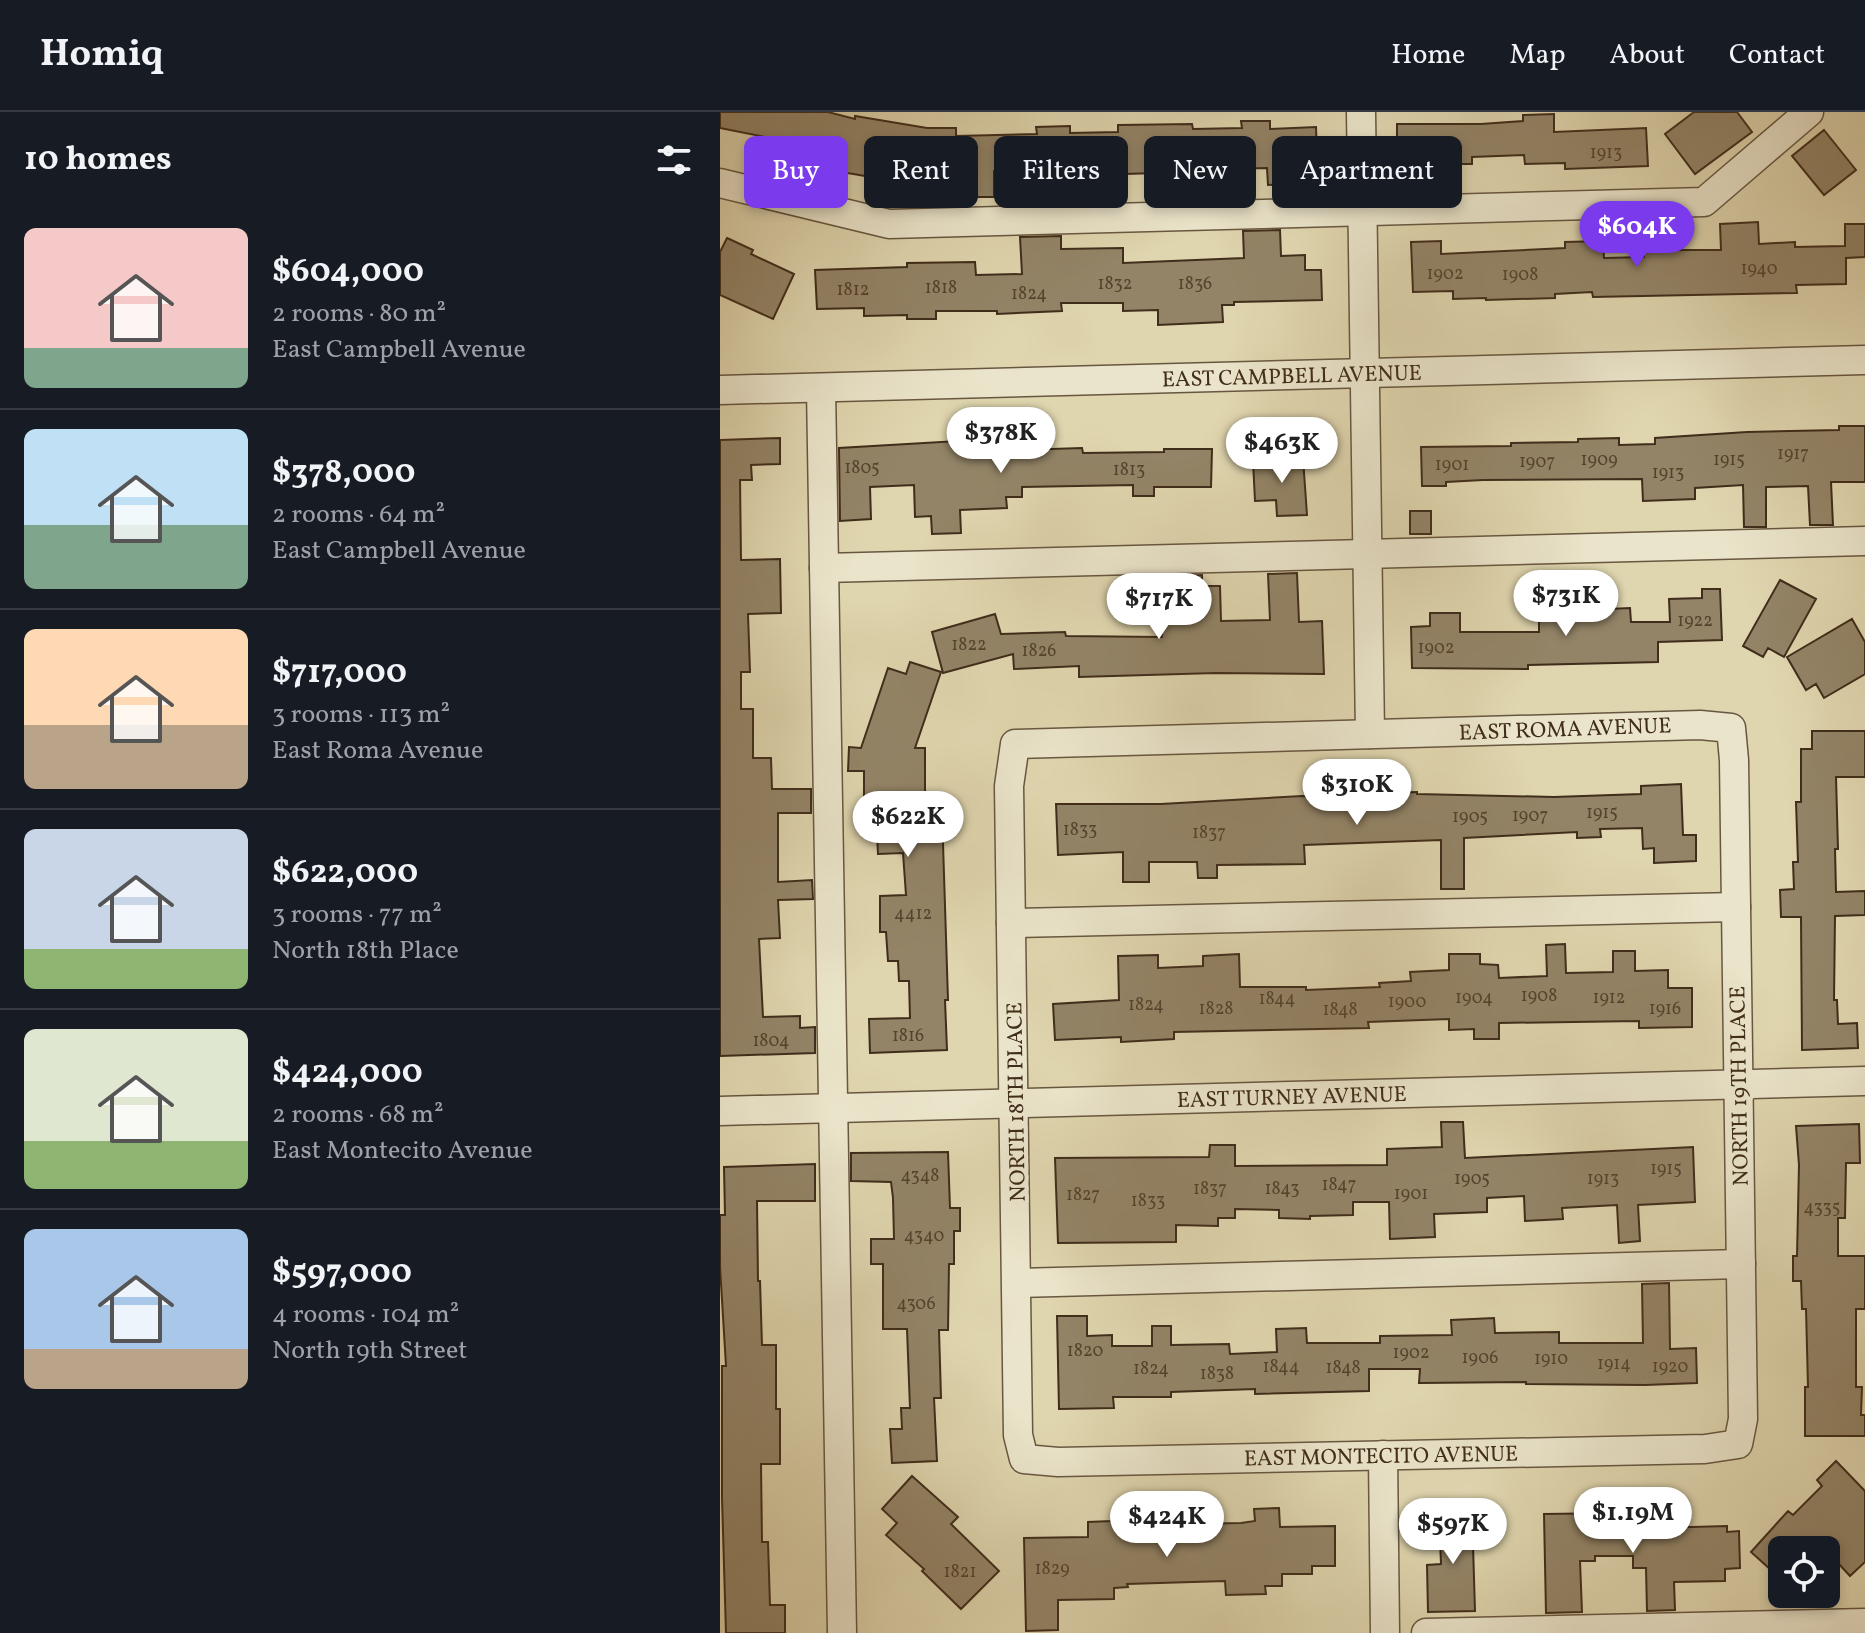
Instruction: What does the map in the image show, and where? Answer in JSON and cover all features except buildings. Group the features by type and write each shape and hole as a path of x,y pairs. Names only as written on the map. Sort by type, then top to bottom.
{"street":[{"path":"1361,112 1370,734"},
{"path":"720,183 889,224 1704,202 1809,112"},
{"name":"EAST CAMPBELL AVENUE","path":"720,390 1865,360"},
{"path":"821,388 842,1633"},
{"path":"824,568 1865,541"},
{"name":"EAST ROMA AVENUE","path":"1015,744 1700,725 1731,728"},
{"name":"NORTH 19TH PLACE","path":"1731,728 1734,760 1743,1419 1738,1444"},
{"name":"NORTH 18TH PLACE","path":"1015,744 1009,786 1018,1435 1024,1459"},
{"path":"1011,923 1736,907"},
{"name":"EAST TURNEY AVENUE","path":"720,1111 1865,1081"},
{"path":"1018,1283 1741,1264"},
{"name":"EAST MONTECITO AVENUE","path":"1024,1459 1058,1462 1705,1449 1738,1444"},
{"path":"1383,1455 1385,1633"},
{"path":"1426,1633 1865,1623"}]}
